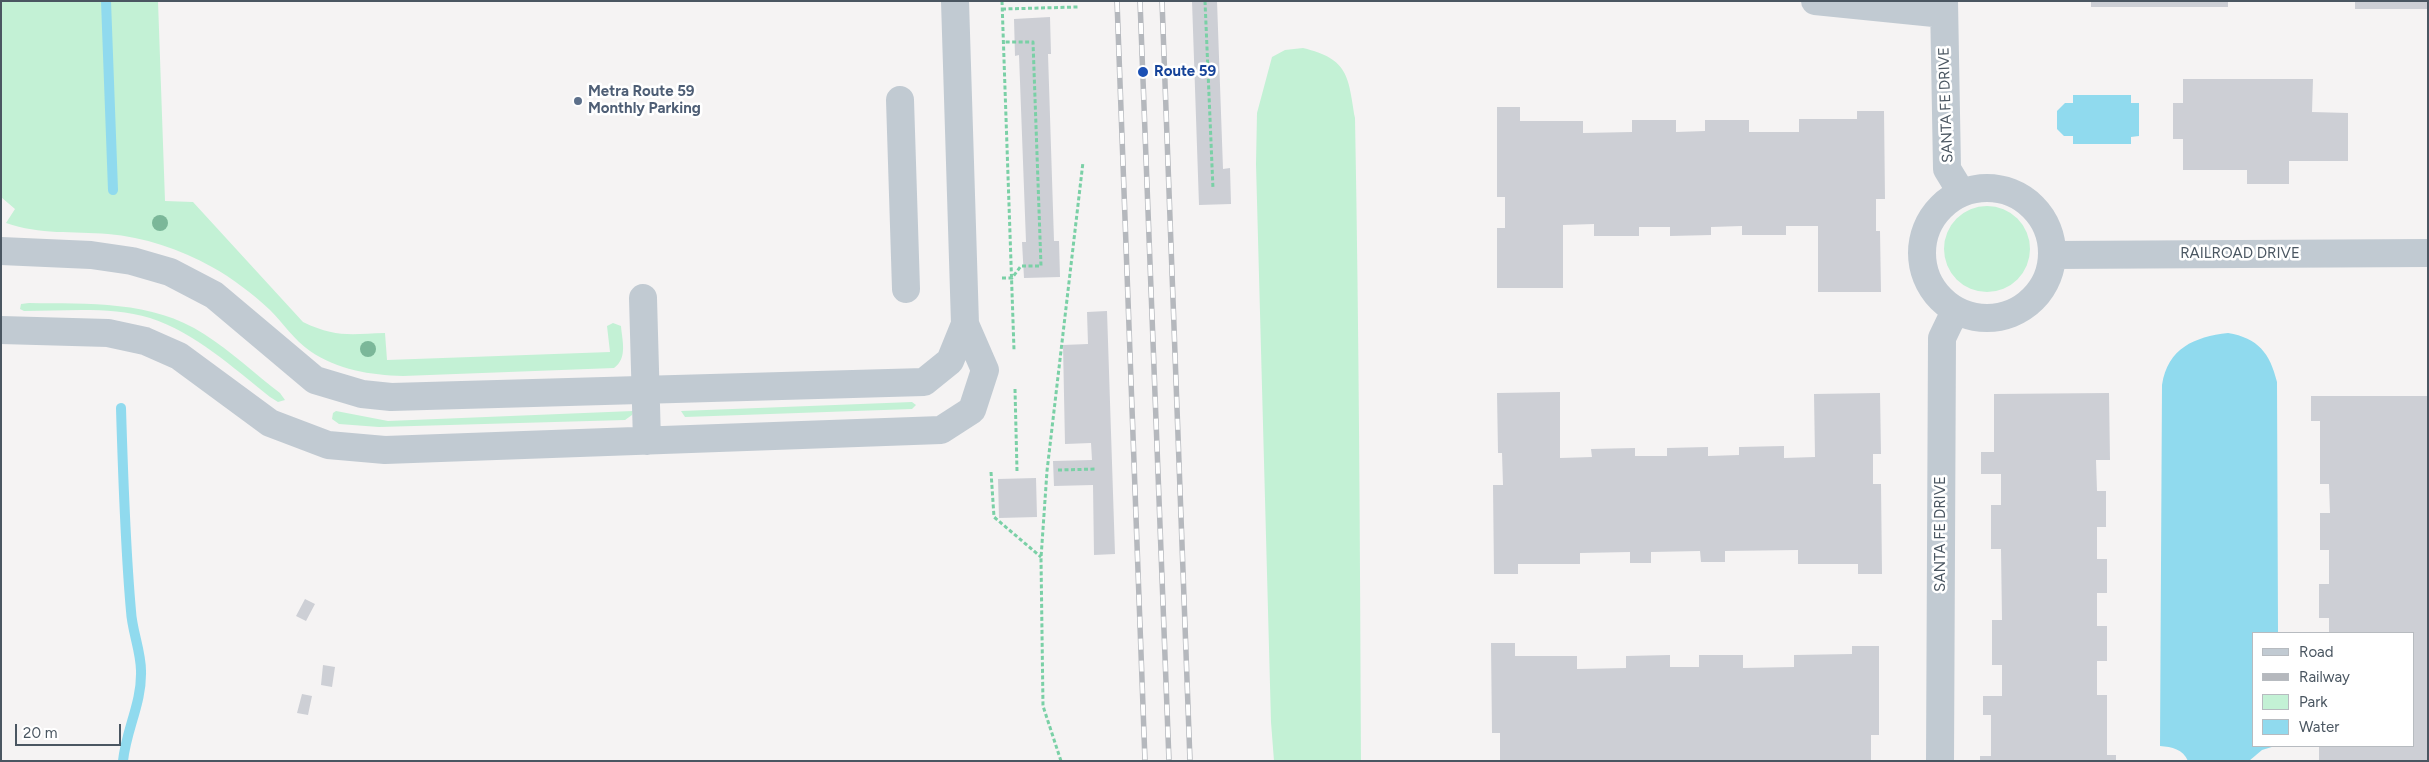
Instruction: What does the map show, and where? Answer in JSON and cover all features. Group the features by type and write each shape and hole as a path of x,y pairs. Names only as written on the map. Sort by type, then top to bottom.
{"street":[{"path":"1,330 108,333 146,340 179,356 270,423 328,445 385,450 941,430 972,410 985,370 965,324 955,1"},
{"path":"1815,1 1944,8"},
{"name":"SANTA FE DRIVE","path":"1944,8 1947,169 1961,192"},
{"path":"900,100 906,289"},
{"path":"1982,187 2004,189 2024,198 2040,213 2050,233 2053,255 2048,277 2037,296 2020,310 1998,318 1976,318 1955,310 1939,297 1927,280 1922,260 1923,239 1931,220 1944,204 1961,192 1982,187"},
{"path":"1,250 91,255 132,261 170,272 214,295 314,380 362,394 391,397 924,382 950,361 965,324"},
{"name":"RAILROAD DRIVE","path":"2053,255 2428,253"},
{"path":"643,298 647,441"},
{"name":"SANTA FE DRIVE","path":"1940,761 1942,338 1955,310"}],"path":[{"path":"1002,1 1014,355"},
{"path":"1205,1 1213,189"},
{"path":"1002,9 1078,7"},
{"path":"1004,42 1033,42 1041,266 1021,266 1012,278"},
{"path":"1061,761 1043,706 1041,558 1047,471 1083,162"},
{"path":"1002,278 1012,278"},
{"path":"1014,384 1017,472"},
{"path":"1058,470 1096,469"},
{"path":"991,472 994,517 1041,558"}],"green space":[{"path":"1,1 158,1 165,201 193,202 303,322 334,333 385,333 387,360 610,352 607,326 613,323 621,326 623,354 621,359 614,368 403,376 355,370 332,363 304,347 270,310 249,292 220,271 187,255 162,245 135,238 95,233 44,231 6,223 15,209 1,197"},
{"path":"1303,48 1330,58 1344,71 1348,80 1355,118 1361,761 1274,761 1271,722 1256,164 1257,113 1272,57 1285,50"},
{"path":"1987,206 2003,209 2011,213 2023,225 2027,233 2030,249 2027,265 2023,273 2011,285 2003,289 1987,292 1971,289 1963,285 1951,273 1947,265 1944,249 1947,233 1951,225 1963,213 1971,209"},
{"path":"21,304 97,304 119,306 163,315 184,323 204,334 280,393 285,400 278,402 270,397 213,352 167,324 135,314 119,312 24,311 20,309"},
{"path":"912,402 916,405 912,409 685,417 681,411"},
{"path":"336,411 388,421 633,411 632,415 625,420 379,427 339,424 332,419 333,413"}],"water":[{"path":"2073,95 2131,95 2131,103 2139,103 2139,136 2131,137 2131,144 2073,144 2073,136 2064,136 2057,129 2057,111 2065,103 2073,103"},
{"path":"2228,333 2238,335 2255,343 2261,348 2271,363 2277,382 2278,632 2252,632 2252,747 2272,747 2262,750 2249,761 2188,761 2177,749 2160,746 2162,385 2165,372 2177,353 2194,341"}],"building":[{"path":"1192,1 1217,1 1223,169 1230,168 1231,204 1199,205"},
{"path":"2091,1 2228,1 2228,7 2091,7"},
{"path":"2355,1 2428,1 2428,9 2355,9"},
{"path":"1050,17 1051,54 1048,54 1054,241 1059,241 1060,277 1024,278 1022,242 1026,242 1019,55 1015,56 1014,19"},
{"path":"2183,79 2313,79 2312,112 2348,113 2348,161 2289,161 2289,184 2247,184 2247,170 2183,170 2183,139 2173,139 2173,103 2183,103"},
{"path":"1497,107 1520,107 1520,121 1583,121 1583,133 1632,132 1632,120 1676,120 1676,132 1705,131 1705,120 1749,120 1749,132 1799,132 1799,119 1857,119 1857,111 1884,111 1885,199 1876,199 1876,231 1880,231 1881,292 1818,292 1818,226 1786,226 1786,235 1742,235 1742,226 1711,227 1711,235 1670,236 1670,227 1639,227 1639,236 1594,236 1594,224 1563,225 1563,288 1497,288 1497,228 1505,228 1505,197 1497,197"},
{"path":"1107,311 1115,554 1094,555 1093,485 1054,486 1053,461 1092,460 1091,443 1065,444 1063,345 1088,344 1087,312"},
{"path":"1560,392 1560,458 1592,457 1591,449 1635,448 1635,456 1667,456 1667,448 1708,447 1708,456 1739,455 1739,447 1784,446 1784,458 1815,457 1814,394 1880,393 1881,454 1873,454 1873,484 1881,484 1882,574 1858,574 1858,564 1798,564 1798,550 1725,551 1725,562 1701,562 1700,551 1651,552 1651,563 1630,563 1630,552 1580,553 1580,564 1518,564 1518,574 1494,574 1493,485 1503,485 1502,453 1498,453 1497,393"},
{"path":"2109,393 2110,460 2096,460 2097,491 2106,491 2106,527 2097,527 2097,559 2107,559 2107,593 2097,593 2097,626 2107,626 2107,661 2097,661 2097,695 2107,695 2107,755 2116,755 2116,761 1980,761 1980,756 1991,756 1991,715 1983,715 1983,696 2002,696 2002,665 1992,665 1992,620 2002,620 2001,549 1991,549 1991,505 2001,505 2001,474 1981,474 1981,452 1994,452 1994,394"},
{"path":"2311,396 2428,396 2428,761 2319,761 2319,747 2414,747 2414,632 2329,632 2329,618 2319,618 2319,584 2329,584 2329,550 2320,550 2320,513 2330,513 2329,484 2320,484 2320,421 2311,421"},
{"path":"1036,478 1037,517 999,518 998,479"},
{"path":"305,599 315,604 306,621 296,616"},
{"path":"1491,643 1515,643 1515,656 1577,656 1577,669 1626,668 1626,656 1670,655 1670,667 1699,667 1699,655 1743,655 1743,668 1794,667 1794,655 1852,654 1852,646 1879,646 1879,735 1871,735 1871,761 1500,761 1500,733 1492,733"},
{"path":"323,665 335,667 332,687 321,685"},
{"path":"302,694 312,696 308,715 297,713"}],"waterway":[{"path":"106,1 113,190"},
{"path":"121,408 124,510 129,586 132,618 140,656 141,671 137,705 127,738 123,761"}],"railway":[{"path":"1117,1 1145,761"},
{"path":"1140,1 1169,761"},
{"path":"1162,1 1190,761"}],"place":[{"name":"Route 59","path":"1143,72"},
{"name":"Metra Route 59 Monthly Parking","path":"578,101"}]}
